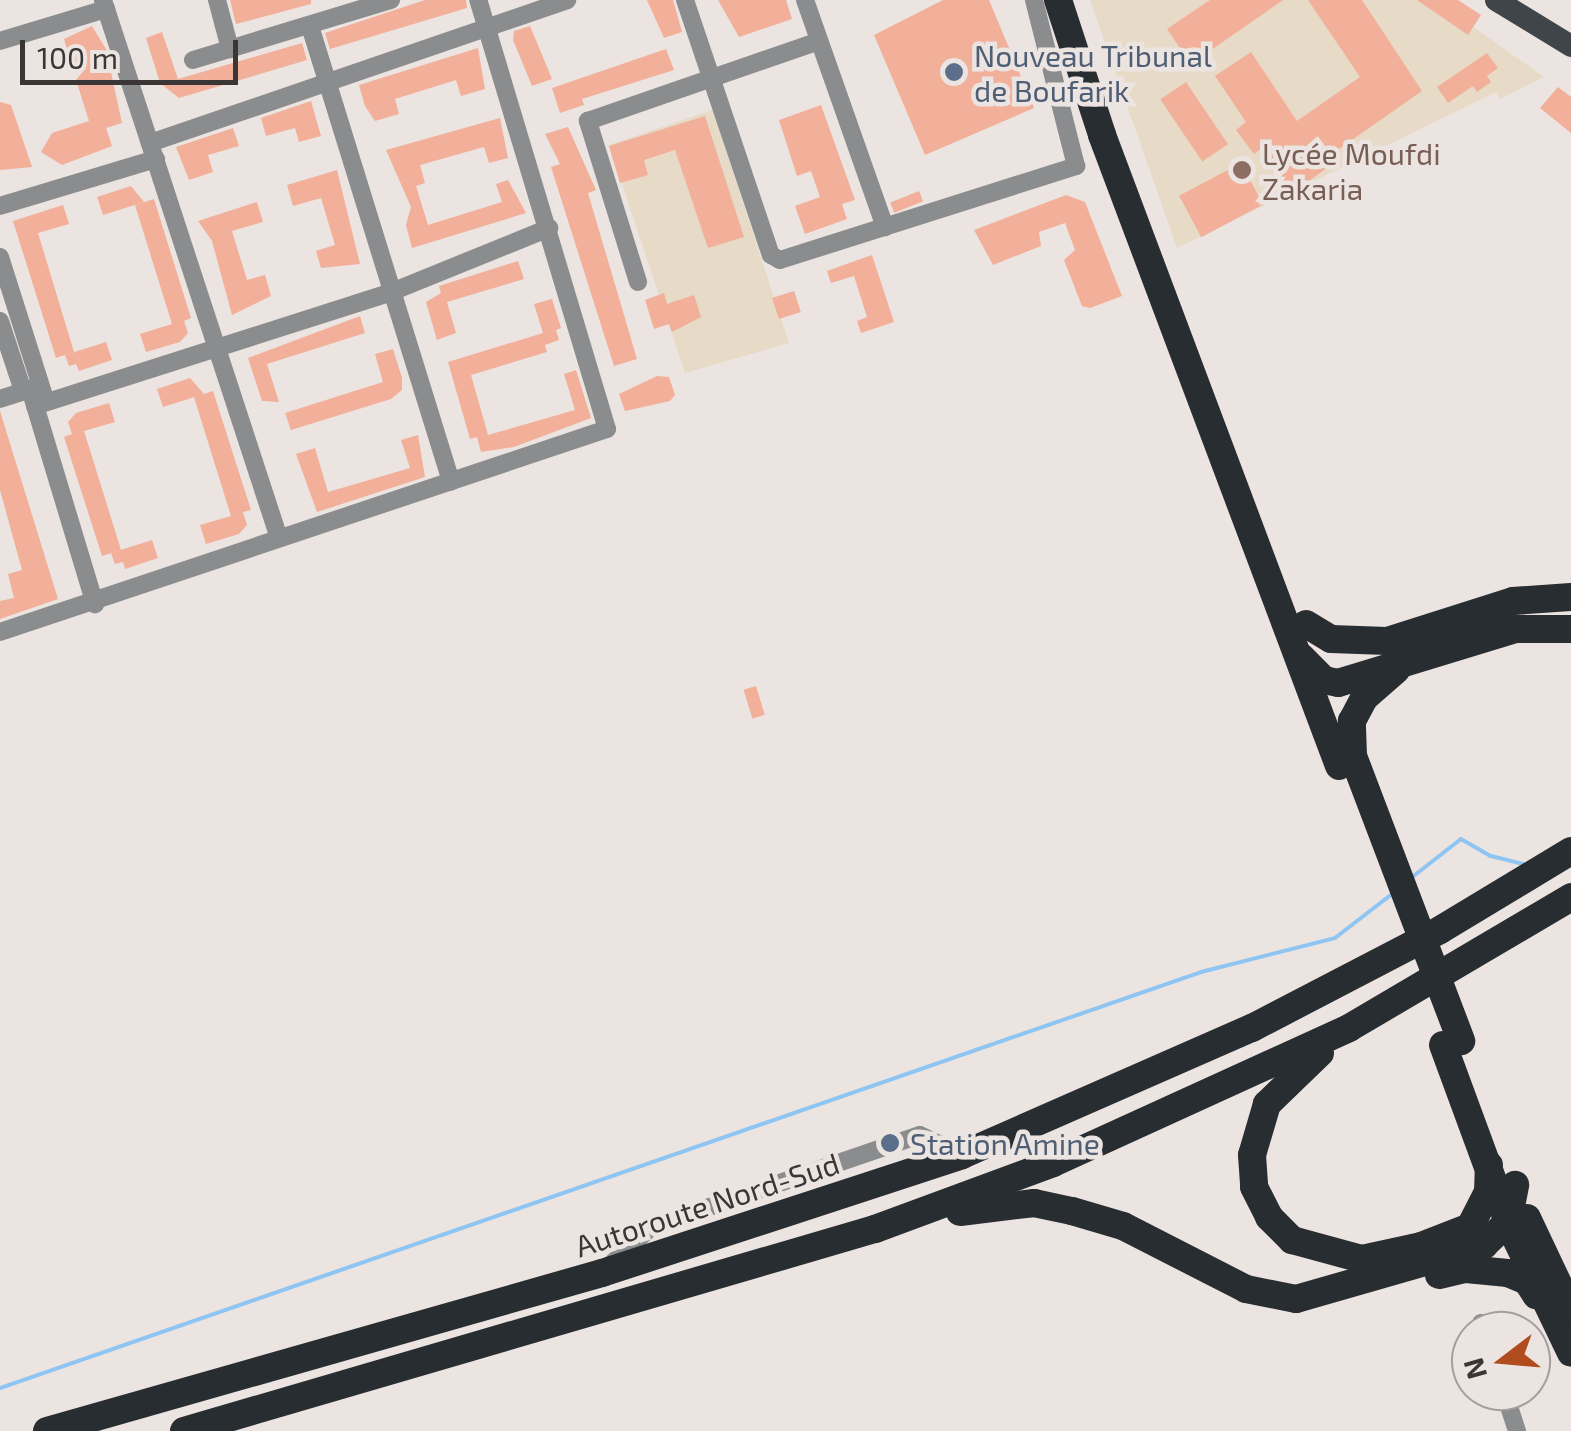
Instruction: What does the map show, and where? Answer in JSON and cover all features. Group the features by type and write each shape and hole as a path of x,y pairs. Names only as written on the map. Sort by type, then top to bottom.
{"highway":[{"path":"1058,0 1296,652 1320,692"},
{"path":"1075,0 1095,72 1306,624 1320,692 1452,1043 1508,1222 1543,1305"},
{"path":"1320,692 1394,653 1513,602 1571,598"},
{"path":"1306,624 1342,642 1394,653 1516,629 1571,629"},
{"path":"1346,761 1358,710 1394,653"},
{"name":"Autoroute Nord-Sud","path":"47,1431 602,1273 962,1155 1252,1028 1440,930 1568,851"},
{"path":"184,1431 875,1229 1053,1163 1349,1028 1571,896"},
{"path":"1349,1028 1280,1088 1260,1120 1254,1188 1269,1217 1308,1248 1362,1260 1470,1228 1508,1222 1534,1235"},
{"path":"1452,1043 1571,1312"},
{"path":"1470,1228 1488,1192 1490,1165"},
{"path":"1296,1298 1470,1251 1508,1222 1515,1185"},
{"path":"875,1229 1034,1203 1124,1226 1246,1289 1296,1298 1354,1298 1466,1269 1528,1282 1571,1353"}],"main road":[{"path":"1496,0 1571,46"}],"street":[{"path":"217,0 230,49"},
{"path":"193,60 391,0"},
{"path":"0,632 95,604 607,429 478,0"},
{"path":"0,206 326,83 567,0"},
{"path":"685,0 774,259 1076,166 1034,0"},
{"path":"805,0 885,227"},
{"path":"0,41 105,5 279,538"},
{"path":"310,26 388,293 452,482"},
{"path":"638,282 588,122 820,41"},
{"path":"0,399 35,395 218,348 388,293 549,228"},
{"path":"0,257 95,604"},
{"path":"0,322 35,395"}],"shaded area":[{"name":"Lycée Moufdi Zakaria","path":"1090,0 1435,0 1544,77 1500,99 1496,92 1177,248"},
{"path":"718,108 720,133 789,343 685,373 609,145"}],"building":[{"path":"230,0 311,0 311,4 236,24"},
{"path":"425,0 466,0 467,8 330,49 325,33"},
{"path":"647,0 673,0 682,32 664,38"},
{"path":"718,0 786,0 792,19 739,37"},
{"name":"Nouveau Tribunal de Boufarik","path":"943,0 989,0 1034,108 925,155 874,35"},
{"path":"1210,0 1283,0 1191,64 1167,29"},
{"path":"1308,0 1362,0 1422,91 1326,158 1331,165 1292,193 1262,148 1254,154 1236,130 1246,122 1215,76 1251,52 1297,121 1360,77"},
{"path":"1417,0 1458,0 1481,15 1468,35"},
{"path":"92,26 106,49 122,123 106,128 112,146 62,165 41,152 52,133 89,121 76,80 86,68 71,64 64,39"},
{"path":"530,26 552,79 532,86 513,40 514,31"},
{"path":"162,32 178,79 302,43 307,60 179,98 160,83 146,38"},
{"path":"478,48 485,89 461,96 456,80 395,99 399,114 375,121 365,106 359,85"},
{"path":"666,49 674,70 582,99 584,105 560,113 552,88"},
{"path":"1487,53 1498,68 1487,76 1491,82 1477,92 1473,86 1448,103 1437,87"},
{"path":"1186,82 1228,144 1202,162 1160,99"},
{"path":"1558,87 1571,97 1571,133 1540,108"},
{"path":"311,101 321,136 299,142 295,128 266,136 261,118"},
{"path":"0,102 11,105 32,167 0,170"},
{"path":"821,105 855,200 842,204 847,219 805,234 795,206 820,197 811,171 797,176 779,120"},
{"path":"705,116 744,237 708,248 675,150 644,160 648,175 620,183 609,146"},
{"path":"500,118 508,158 489,163 484,147 420,165 425,183 416,186 428,225 502,202 496,184 508,180 526,213 412,248 406,225 411,207 386,150"},
{"path":"568,127 596,190 588,193 637,359 614,366 551,167 560,164 545,134"},
{"path":"233,128 239,146 208,155 213,172 189,180 176,147"},
{"path":"1241,163 1263,204 1201,237 1179,196"},
{"path":"337,170 360,264 321,268 316,251 335,245 321,198 293,206 287,185"},
{"path":"131,186 144,202 103,215 97,197"},
{"path":"919,191 923,201 894,213 890,203"},
{"path":"1066,195 1085,202 1122,296 1090,308 1082,306 1064,260 1075,250 1065,223 1039,232 1041,246 993,265 974,230"},
{"path":"154,199 191,318 184,321 188,333 180,342 146,352 140,334 172,324 135,205"},
{"path":"257,202 263,222 232,231 247,280 265,275 271,296 232,315 212,241 198,221"},
{"path":"63,205 69,224 38,233 74,352 56,358 13,221"},
{"path":"872,255 894,322 861,333 857,321 867,317 854,276 831,283 827,271"},
{"path":"518,261 524,279 447,302 456,333 437,340 426,302 441,293 439,286"},
{"path":"794,291 801,312 779,319 772,298"},
{"path":"664,293 667,304 694,295 701,317 672,332 669,324 654,329 645,300"},
{"path":"552,299 561,328 556,330 559,340 545,345 547,352 471,375 488,435 575,410 564,374 576,370 591,418 514,447 481,452 477,437 470,439 448,362 543,333 534,304"},
{"path":"360,316 365,333 267,364 279,402 262,401 248,358"},
{"path":"106,342 112,360 79,371 76,364 69,366 65,355"},
{"path":"393,349 402,390 391,399 291,430 285,413 383,382 375,354"},
{"path":"657,376 669,377 675,395 670,401 625,411 619,394"},
{"path":"190,378 204,394 163,407 157,389"},
{"path":"213,391 251,510 243,512 247,525 239,534 206,544 200,525 231,516 194,397"},
{"path":"109,403 115,422 84,431 121,550 102,556 64,437 72,434 68,422 76,413"},
{"path":"0,411 58,599 0,619 0,601 14,598 8,574 22,570 0,490"},
{"path":"418,435 425,477 317,512 296,454 315,448 328,492 410,468 401,440"},
{"path":"152,540 158,558 125,569 123,562 115,564 111,553"},
{"path":"756,686 765,715 752,718 744,690"}],"waterway":[{"path":"1411,878 1461,839 1491,856 1527,865"},
{"path":"0,1388 1201,972 1335,938 1392,894"}],"place":[{"name":"Nouveau Tribunal de Boufarik","path":"954,72"},
{"name":"Lycée Moufdi Zakaria","path":"1242,170"},
{"name":"Station Amine","path":"890,1143"}]}
